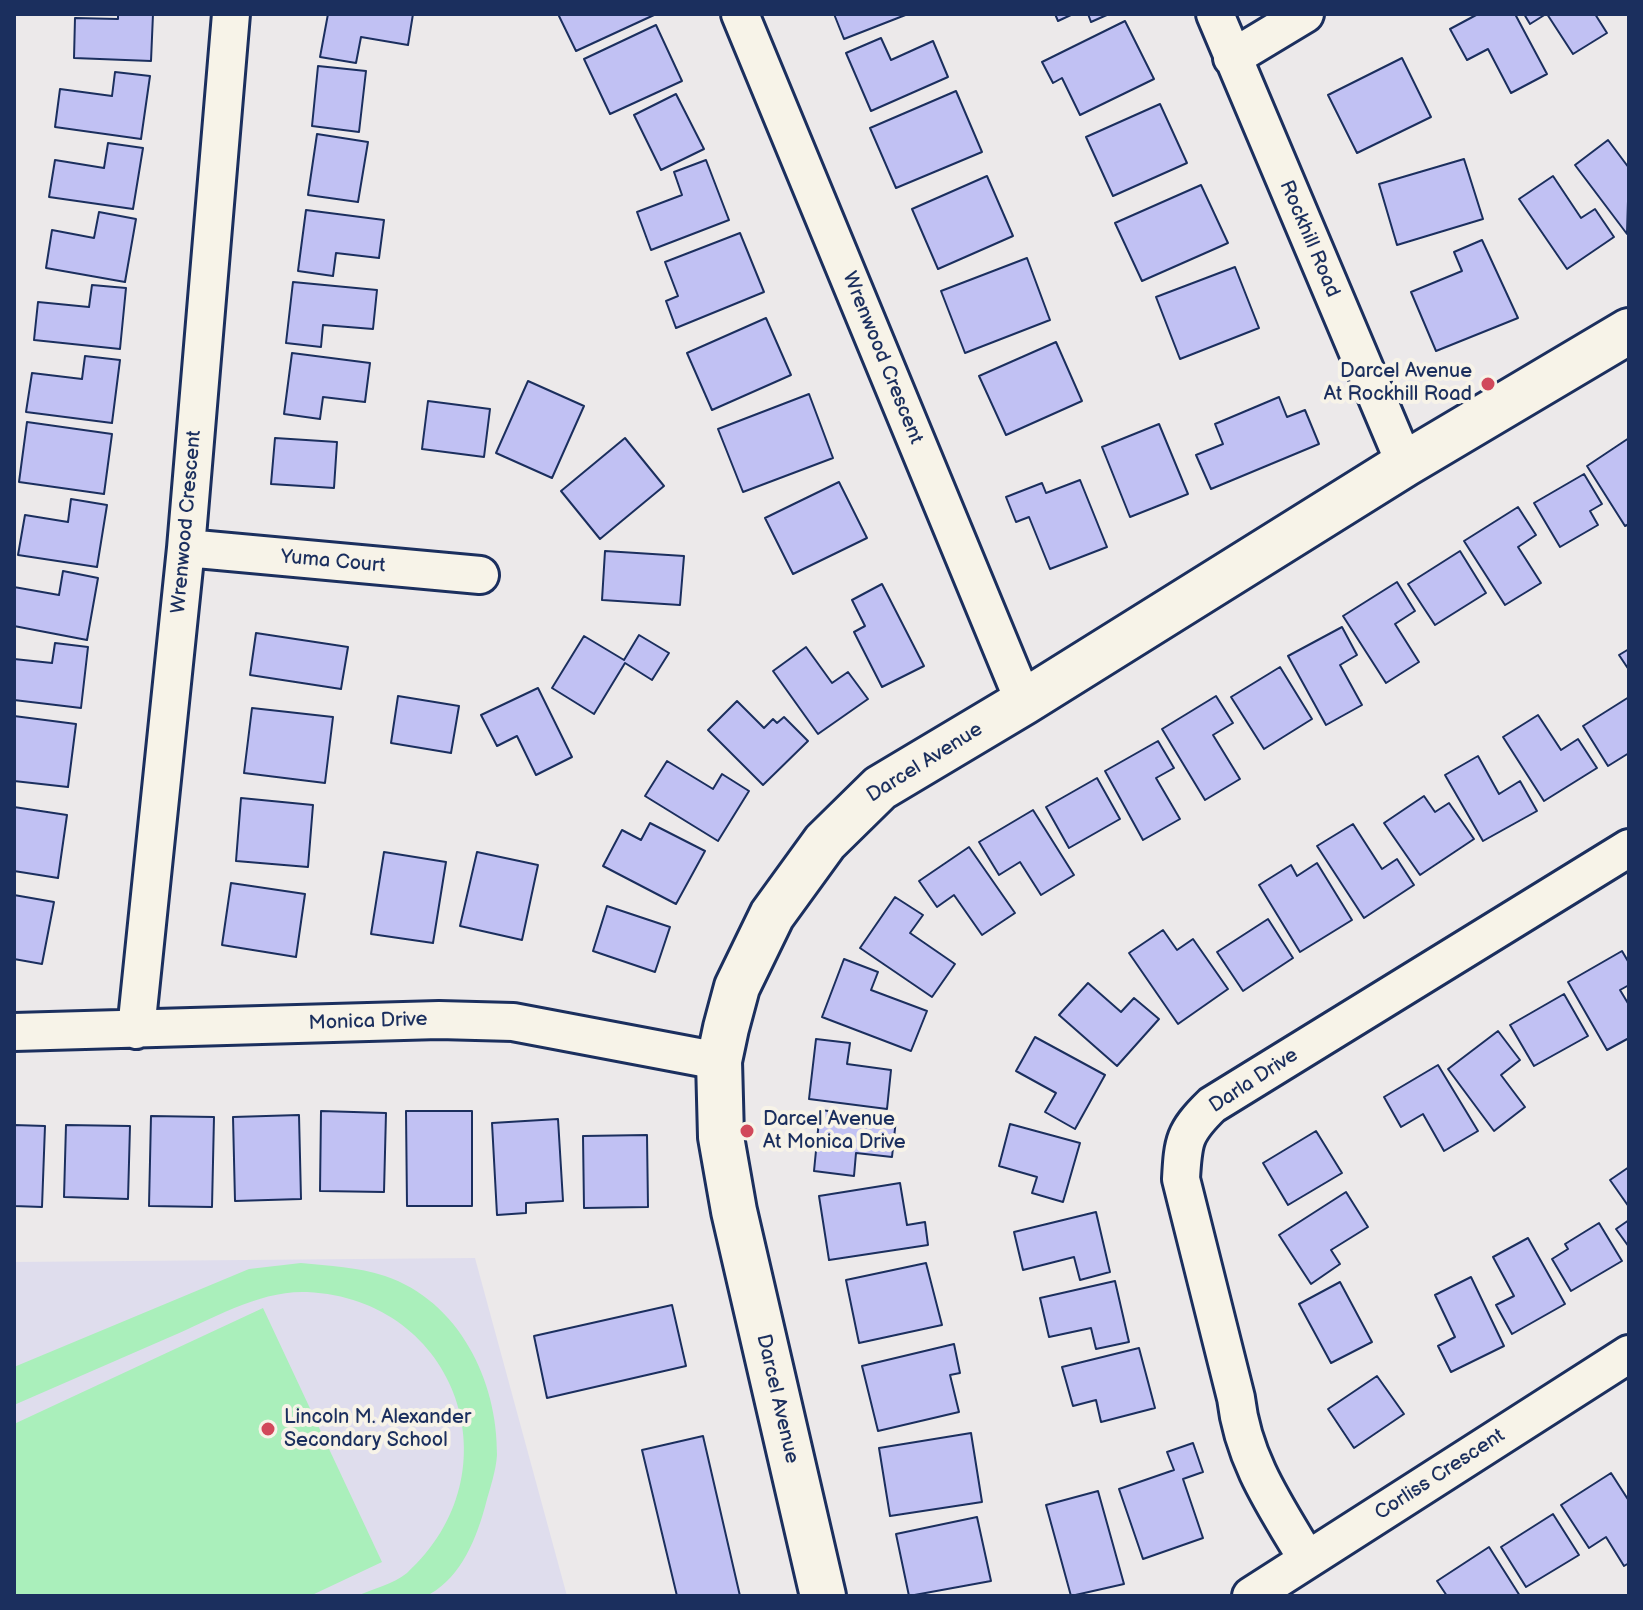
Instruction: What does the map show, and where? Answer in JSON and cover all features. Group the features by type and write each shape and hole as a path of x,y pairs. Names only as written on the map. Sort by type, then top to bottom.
{"street":[{"name":"Wrenwood Crescent","path":"136,1030 186,548 231,14"},
{"name":"Wrenwood Crescent","path":"740,14 1024,702"},
{"name":"Rockhill Road","path":"1215,14 1405,464"},
{"path":"1232,58 1305,14"},
{"name":"Darcel Avenue","path":"823,1596 734,1211 721,1137 719,1061 737,987 755,948 788,891 825,842 880,788 1024,702 1405,464 1629,331"},
{"name":"Yuma Court","path":"186,548 480,575"},
{"name":"Darla Drive","path":"1307,1559 1255,1471 1239,1430 1236,1398 1181,1179 1183,1145 1189,1127 1212,1105 1629,848"},
{"name":"Monica Drive","path":"14,1032 439,1020 513,1022 719,1061"},
{"name":"Corliss Crescent","path":"1251,1596 1629,1354"}],"shaded area":[{"name":"Lincoln M. Alexander Secondary School","path":"475,1258 567,1596 14,1596 14,1262"}],"green space":[{"path":"301,1263 364,1271 385,1276 411,1288 434,1304 453,1324 482,1372 496,1427 494,1473 478,1529 467,1554 451,1577 430,1594 406,1598 357,1596 402,1577 441,1533 459,1488 464,1442 455,1398 434,1358 402,1325 359,1302 307,1292 254,1301 14,1405 14,1367 249,1269"},
{"path":"263,1308 382,1562 310,1596 14,1596 14,1424"}],"building":[{"path":"118,14 153,14 151,61 74,58 75,18 118,19"},
{"path":"328,14 413,14 408,45 361,37 356,63 320,57"},
{"path":"558,14 653,14 654,15 576,51"},
{"path":"834,14 908,14 844,39"},
{"path":"1055,14 1073,14 1058,21"},
{"path":"1088,14 1109,14 1091,22"},
{"path":"1478,14 1515,14 1547,74 1511,93 1488,49 1467,60 1450,29"},
{"path":"1524,14 1546,14 1530,24"},
{"path":"1547,14 1595,14 1607,33 1573,54"},
{"path":"1125,21 1154,79 1080,115 1062,78 1053,83 1042,62"},
{"path":"656,25 682,81 610,114 584,59"},
{"path":"881,38 891,60 933,41 948,77 871,111 846,53"},
{"path":"1402,58 1431,117 1357,153 1328,95"},
{"path":"318,66 366,71 359,132 312,126"},
{"path":"115,72 150,76 141,139 55,127 60,89 112,96"},
{"path":"956,91 982,152 896,188 870,128"},
{"path":"676,94 704,149 661,170 634,115"},
{"path":"1160,104 1187,163 1113,196 1086,137"},
{"path":"317,134 368,142 358,202 308,195"},
{"path":"1608,140 1629,168 1627,234 1575,165"},
{"path":"108,143 143,148 133,209 49,197 55,160 104,168"},
{"path":"1464,159 1483,219 1397,245 1379,184"},
{"path":"706,160 729,220 651,250 637,212 682,195 674,172"},
{"path":"987,176 1013,236 938,269 912,209"},
{"path":"1553,176 1581,218 1595,209 1614,237 1567,269 1519,199"},
{"path":"1201,185 1228,243 1142,281 1115,223"},
{"path":"306,210 384,220 379,258 336,253 333,276 298,271"},
{"path":"99,212 136,219 125,282 46,268 52,230 94,238"},
{"path":"740,233 764,292 676,328 666,301 678,296 665,262"},
{"path":"1482,240 1518,318 1436,351 1411,292 1462,271 1454,252"},
{"path":"1027,258 1050,320 965,353 941,291"},
{"path":"1235,267 1259,328 1180,359 1156,297"},
{"path":"293,282 377,290 373,329 323,325 321,347 286,343"},
{"path":"92,285 126,288 120,349 34,340 38,302 89,307"},
{"path":"766,318 791,375 712,410 687,353"},
{"path":"1056,342 1082,401 1006,435 979,376"},
{"path":"292,353 370,363 365,402 323,397 320,419 284,414"},
{"path":"85,356 120,360 112,423 26,412 32,373 82,379"},
{"path":"528,381 584,406 552,478 496,453"},
{"path":"809,394 833,458 743,492 718,429"},
{"path":"1279,397 1287,417 1305,410 1319,444 1211,489 1196,455 1223,444 1215,424"},
{"path":"428,401 490,409 484,457 422,449"},
{"path":"27,422 112,434 104,494 19,482"},
{"path":"1159,424 1188,494 1130,517 1102,447"},
{"path":"275,438 337,442 334,488 271,484"},
{"path":"625,438 664,486 600,539 561,491"},
{"path":"1629,438 1629,524 1625,526 1587,466"},
{"path":"1584,474 1602,504 1590,511 1598,525 1560,547 1534,503"},
{"path":"1080,480 1107,547 1050,569 1029,517 1016,522 1006,497 1042,483 1046,493"},
{"path":"839,482 867,538 793,574 765,518"},
{"path":"71,499 107,505 97,567 18,555 25,515 68,522"},
{"path":"1518,507 1536,535 1518,547 1541,583 1505,605 1464,541"},
{"path":"605,551 684,556 680,605 602,600"},
{"path":"1460,551 1486,593 1435,625 1408,584"},
{"path":"63,571 98,578 87,640 14,626 14,587 59,595"},
{"path":"1397,582 1415,611 1395,624 1419,662 1386,683 1343,616"},
{"path":"882,584 924,666 882,687 854,632 865,626 852,600"},
{"path":"1342,627 1357,655 1340,665 1362,705 1326,725 1288,656"},
{"path":"256,633 348,647 341,689 250,675"},
{"path":"639,635 669,653 652,680 625,663 594,714 552,688 584,636 624,660"},
{"path":"55,643 88,647 81,708 14,700 14,659 52,663"},
{"path":"806,647 832,683 848,672 868,699 818,734 773,671"},
{"path":"1629,649 1629,670 1619,655"},
{"path":"1280,667 1312,719 1264,749 1231,697"},
{"path":"538,688 572,757 536,775 517,736 497,746 481,715"},
{"path":"398,696 459,706 451,753 391,743"},
{"path":"1216,696 1233,723 1213,735 1240,779 1205,800 1162,729"},
{"path":"1629,697 1629,753 1608,766 1583,726"},
{"path":"737,701 764,728 773,719 777,723 784,717 808,741 763,785 708,730"},
{"path":"252,708 333,717 325,783 244,773"},
{"path":"1538,715 1561,750 1578,739 1597,768 1544,801 1503,737"},
{"path":"14,716 76,724 68,787 14,781"},
{"path":"1158,741 1174,768 1156,778 1180,819 1143,840 1105,771"},
{"path":"1478,756 1499,794 1520,781 1537,811 1483,841 1445,775"},
{"path":"667,761 713,789 722,774 749,791 718,841 645,796"},
{"path":"1097,778 1120,819 1069,848 1046,807"},
{"path":"1424,796 1435,812 1449,803 1474,839 1420,875 1384,823"},
{"path":"241,798 313,805 308,867 236,861"},
{"path":"14,807 67,815 58,878 14,871"},
{"path":"1033,810 1074,875 1041,895 1020,862 999,875 979,842"},
{"path":"650,823 705,851 676,904 603,866 622,830 641,840"},
{"path":"1353,824 1382,869 1397,859 1414,885 1364,918 1317,846"},
{"path":"969,847 1015,913 982,935 954,895 937,907 919,881"},
{"path":"384,852 446,862 433,943 371,934"},
{"path":"477,852 538,865 522,940 460,926"},
{"path":"1317,863 1352,920 1300,952 1259,885 1291,865 1297,876"},
{"path":"231,883 305,894 296,957 222,945"},
{"path":"14,895 54,902 42,964 14,959"},
{"path":"895,897 923,915 910,933 955,964 932,997 860,948"},
{"path":"607,906 670,927 655,972 593,951"},
{"path":"1268,919 1293,958 1243,991 1217,952"},
{"path":"1163,930 1177,950 1193,939 1228,989 1178,1024 1129,953"},
{"path":"1622,951 1629,963 1629,985 1620,990 1629,1005 1629,1038 1607,1050 1568,982"},
{"path":"844,959 878,972 871,990 927,1011 911,1051 822,1017"},
{"path":"1088,983 1121,1012 1134,998 1159,1019 1117,1066 1059,1015"},
{"path":"1564,994 1588,1036 1534,1066 1510,1025"},
{"path":"1498,1031 1520,1060 1501,1075 1525,1107 1494,1131 1448,1069"},
{"path":"1035,1037 1105,1075 1075,1129 1045,1112 1056,1093 1016,1071"},
{"path":"816,1039 850,1043 847,1064 891,1070 887,1109 809,1099"},
{"path":"1438,1065 1478,1131 1444,1151 1423,1114 1401,1127 1384,1097"},
{"path":"820,1110 896,1119 892,1157 856,1153 854,1176 814,1171"},
{"path":"321,1111 386,1113 384,1192 320,1191"},
{"path":"406,1111 472,1111 472,1206 407,1206"},
{"path":"299,1115 301,1199 235,1201 233,1117"},
{"path":"151,1116 214,1117 212,1207 149,1206"},
{"path":"558,1119 563,1201 526,1203 526,1213 497,1215 492,1123"},
{"path":"1010,1124 1080,1143 1063,1202 1032,1193 1037,1177 999,1166"},
{"path":"14,1125 45,1126 42,1207 14,1206"},
{"path":"66,1125 130,1126 128,1199 64,1197"},
{"path":"1316,1131 1342,1173 1288,1205 1263,1163"},
{"path":"647,1135 648,1207 584,1208 583,1136"},
{"path":"1629,1167 1629,1207 1610,1180"},
{"path":"900,1183 907,1225 925,1222 928,1245 829,1260 819,1196"},
{"path":"1346,1192 1368,1227 1331,1250 1340,1264 1311,1284 1279,1235"},
{"path":"1096,1212 1110,1272 1080,1280 1074,1257 1023,1270 1014,1232"},
{"path":"1629,1220 1629,1247 1616,1229"},
{"path":"1599,1223 1622,1261 1571,1291 1552,1259 1568,1249 1565,1244"},
{"path":"1528,1238 1565,1304 1512,1334 1496,1305 1514,1296 1493,1257"},
{"path":"926,1263 942,1325 859,1343 846,1280"},
{"path":"1471,1277 1504,1346 1451,1372 1438,1346 1455,1337 1435,1295"},
{"path":"1115,1281 1129,1342 1096,1349 1091,1328 1049,1337 1040,1298"},
{"path":"1340,1282 1372,1342 1331,1363 1299,1304"},
{"path":"672,1305 686,1366 547,1398 534,1336"},
{"path":"954,1344 960,1373 950,1375 959,1412 878,1431 862,1366"},
{"path":"1139,1348 1155,1408 1101,1422 1096,1400 1073,1406 1062,1367"},
{"path":"1377,1376 1404,1414 1354,1448 1328,1409"},
{"path":"971,1433 982,1502 890,1516 879,1448"},
{"path":"703,1436 740,1596 677,1596 642,1450"},
{"path":"1193,1443 1203,1472 1183,1479 1203,1538 1143,1559 1119,1489 1174,1470 1167,1452"},
{"path":"1611,1473 1629,1501 1629,1563 1624,1566 1606,1537 1589,1548 1561,1505"},
{"path":"1098,1491 1124,1584 1071,1596 1046,1505"},
{"path":"1553,1514 1579,1555 1526,1587 1501,1547"},
{"path":"977,1517 991,1581 909,1596 896,1534"},
{"path":"1489,1547 1520,1596 1447,1596 1437,1581"}],"place":[{"name":"Darcel Avenue At Rockhill Road","path":"1488,384"},
{"name":"Darcel Avenue At Monica Drive","path":"747,1131"},
{"name":"Lincoln M. Alexander Secondary School","path":"268,1429"}]}
